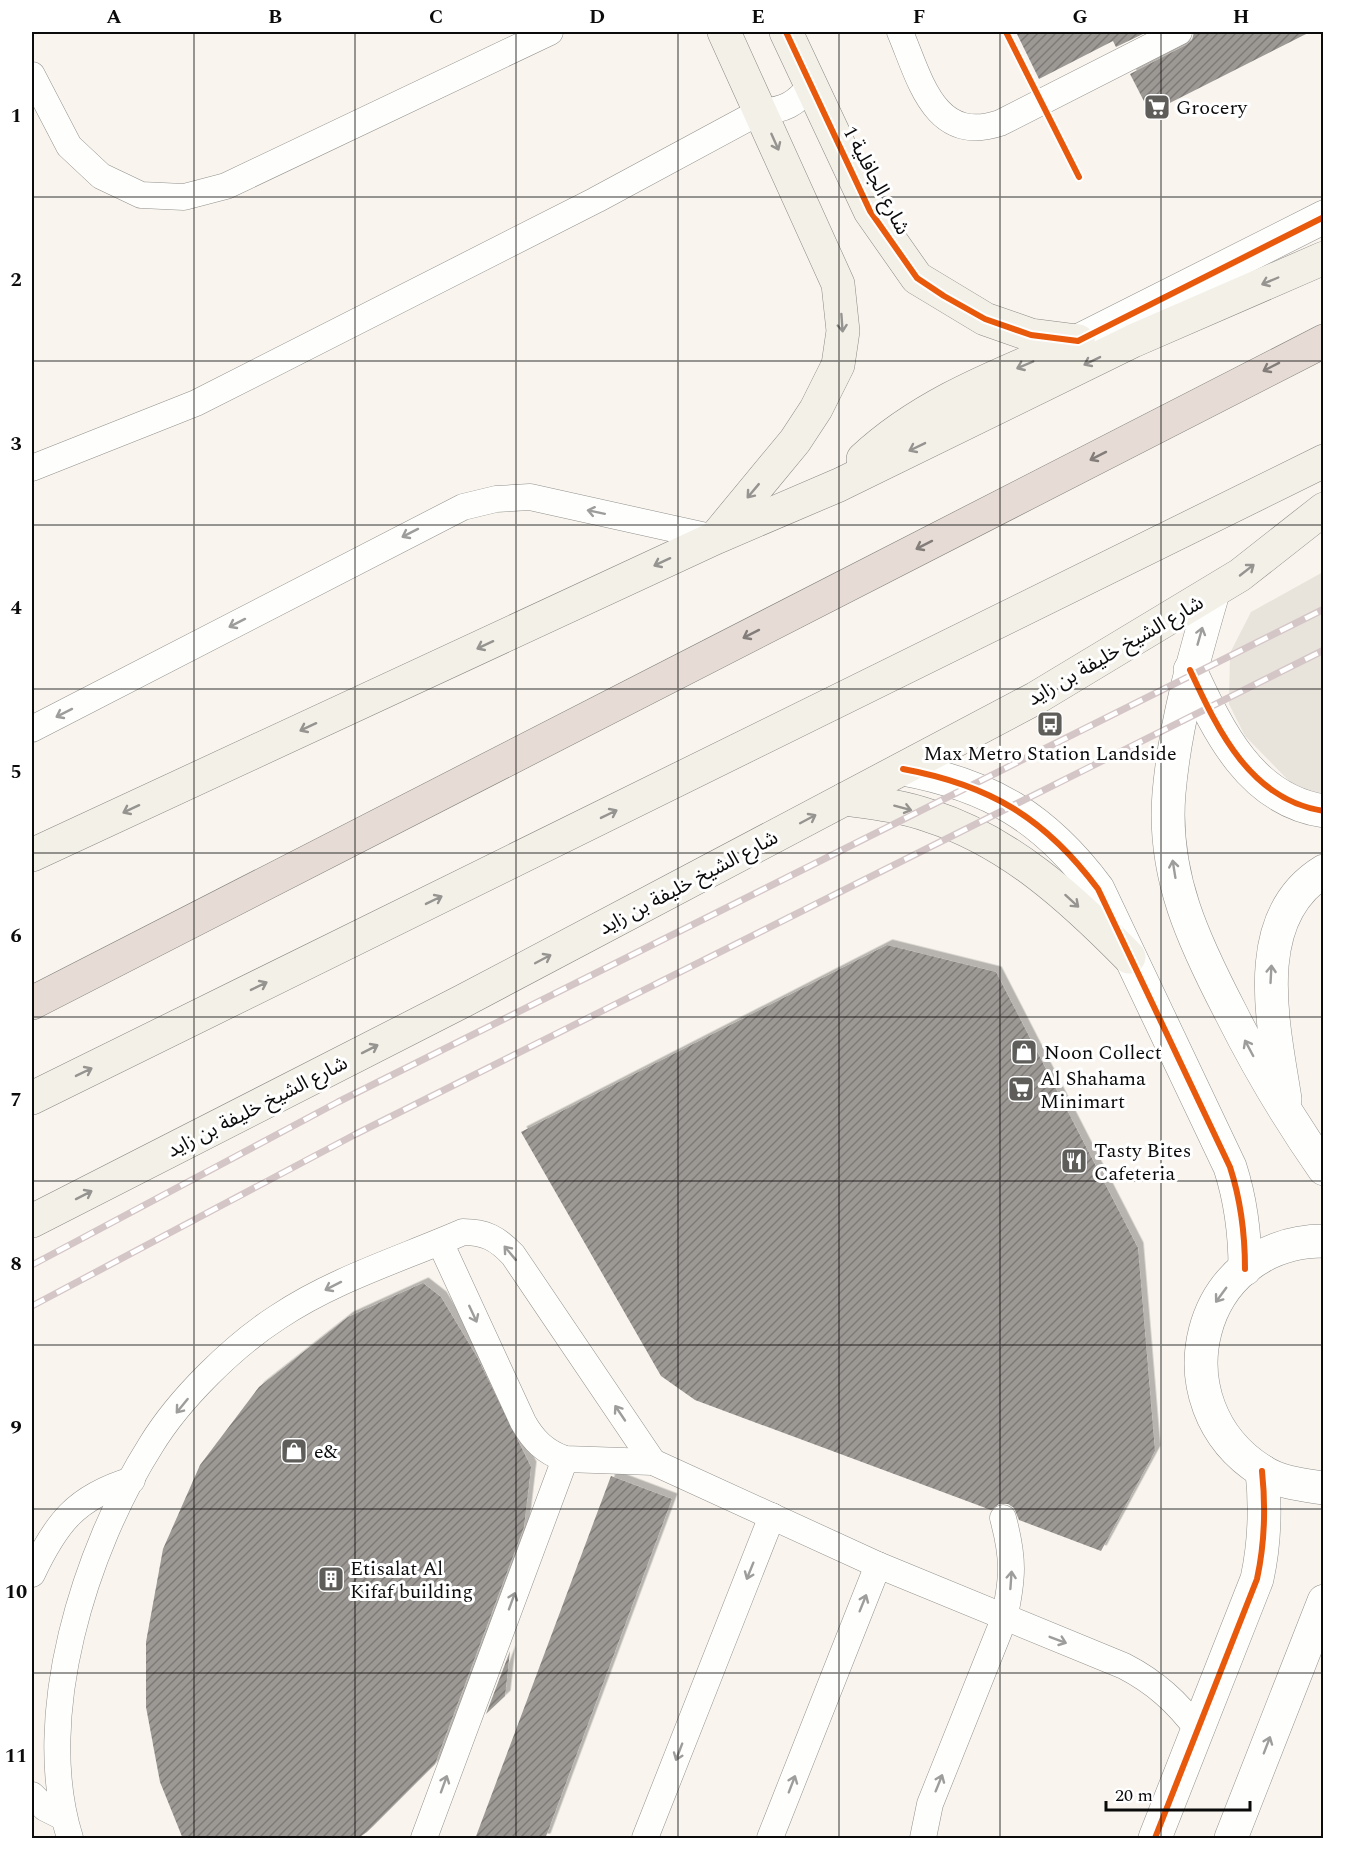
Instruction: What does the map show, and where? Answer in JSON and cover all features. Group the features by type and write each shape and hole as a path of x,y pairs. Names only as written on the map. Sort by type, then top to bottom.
{"highway":[{"path":"32,1003 1323,340"}],"main road":[{"path":"715,538 795,441 816,410 838,365 843,331 838,284 724,32"},
{"name":"شارع الجافلية 1","path":"786,32 870,211 917,278 986,319 1031,334 1078,341"},
{"path":"32,855 715,538 839,485 1133,341 1323,258"},
{"path":"839,485 864,458 923,413 955,395 1078,341"},
{"path":"32,1098 1323,461"},
{"name":"شارع الشيخ خليفة بن زايد","path":"32,1221 463,1001 1036,698 1213,593 1240,575 1323,509"},
{"path":"845,799 888,804 931,816 977,835 1019,861 1065,895 1129,957"}],"street":[{"path":"1078,341 1323,217"},
{"path":"1213,593 1190,670 1169,794 1170,840 1177,890 1200,954 1250,1051 1287,1115 1323,1169"},
{"path":"1190,670 1216,727 1252,775 1272,791 1294,803 1323,811"},
{"path":"903,769 943,776 982,790 1018,809 1048,832 1075,858 1098,889 1230,1167 1239,1197 1245,1233 1245,1269"},
{"path":"1287,1115 1271,1002 1270,972 1275,942 1287,914 1299,894 1323,871"},
{"path":"1323,1241 1298,1241 1253,1261 1218,1297 1200,1343 1203,1394 1225,1438 1262,1472 1295,1485 1323,1488"},
{"path":"1155,1839 1257,1579 1264,1548 1262,1472"},
{"path":"1231,1839 1323,1601"}],"lane":[{"path":"32,75 69,146 101,176 141,195 184,197 226,186 550,32"},
{"path":"900,32 929,99 938,113 968,128 985,128 1000,123 1179,32"},
{"path":"32,468 196,403 596,200 761,111 776,111 789,106 801,98 810,86"},
{"path":"32,729 463,507 496,499 530,497 715,538"},
{"path":"67,1828 58,1746 61,1682 78,1611 108,1526 151,1444 210,1371 277,1317 335,1284 463,1232 482,1232 499,1241 513,1255 653,1462"},
{"path":"440,1242 530,1435 551,1454 565,1459 653,1462 878,1565 1139,1674 1180,1705 1198,1730"},
{"path":"424,1839 565,1459"},
{"path":"32,1574 48,1541 63,1519 83,1502 106,1488 132,1480"},
{"path":"645,1839 772,1516"},
{"path":"923,1839 930,1804 1004,1619 1011,1588 1012,1553 1003,1518"},
{"path":"770,1839 878,1565"},
{"path":"32,1795 67,1828"}],"shaded area":[{"path":"1323,572 1323,798 1290,782 1245,736 1229,704 1230,653 1251,612"}],"building":[{"path":"1016,32 1147,32 1116,47 1113,41 1039,79"},
{"path":"1194,32 1310,32 1150,113 1130,74 1186,45 1192,40"},
{"path":"887,945 996,972 1138,1248 1155,1451 1101,1551 1019,1520 1014,1508 1008,1504 999,1504 991,1510 695,1400 661,1376 521,1132"},
{"name":"Etisalat Al Kifaf building","path":"423,1283 441,1297 477,1357 531,1467 524,1527 435,1764 367,1832 357,1839 183,1839 160,1782 146,1707 146,1642 163,1549 200,1465 259,1387 348,1317"},
{"path":"611,1476 672,1499 545,1839 475,1839"},
{"path":"510,1651 505,1696 486,1714"}],"railway":[{"path":"32,1265 338,1102 1324,609"},
{"path":"32,1306 356,1134 1324,650"}],"cycle path":[{"path":"786,32 870,211 917,278 985,319 1031,335 1078,341 1324,217"},
{"path":"1006,32 1079,177"},
{"path":"1190,670 1225,738 1256,777 1276,793 1298,804 1324,811"},
{"path":"903,769 963,785 1013,808 1057,843 1098,889 1230,1167 1242,1217 1245,1269"},
{"path":"1155,1838 1257,1579 1264,1525 1262,1471"}],"place":[{"name":"Grocery","path":"1157,107"},
{"name":"Max Metro Station Landside","path":"1050,724"},
{"name":"Noon Collect","path":"1024,1052"},
{"name":"Al Shahama Minimart","path":"1021,1089"},
{"name":"Tasty Bites Cafeteria","path":"1074,1161"},
{"name":"e&","path":"294,1451"},
{"name":"Etisalat Al Kifaf building","path":"331,1579"}]}
